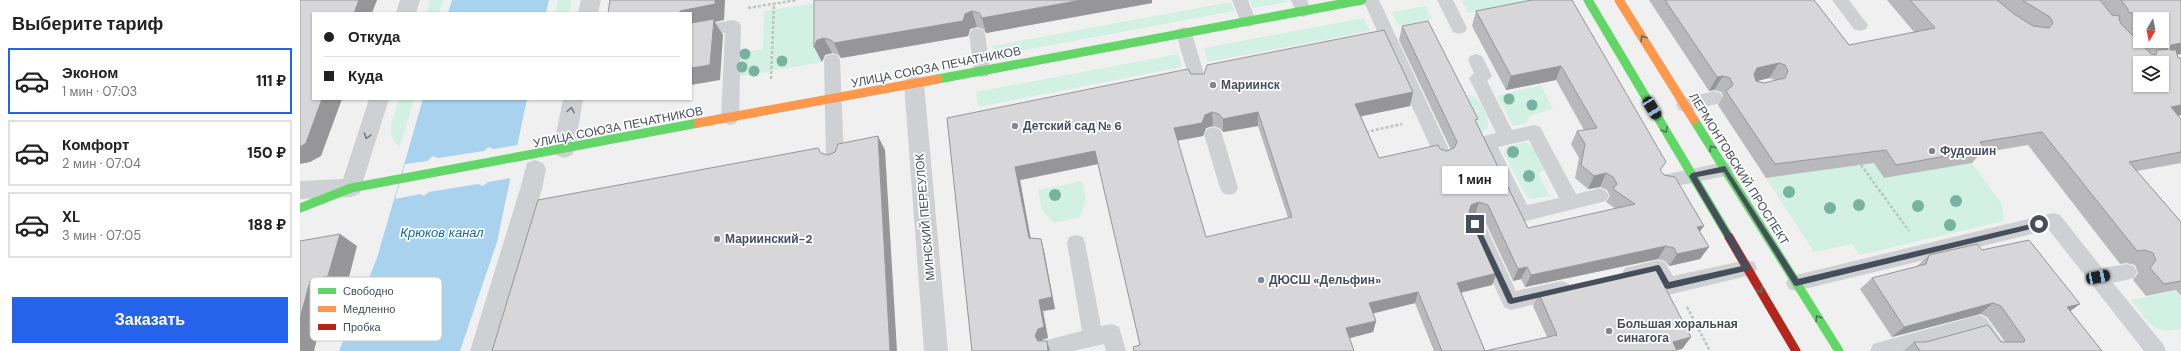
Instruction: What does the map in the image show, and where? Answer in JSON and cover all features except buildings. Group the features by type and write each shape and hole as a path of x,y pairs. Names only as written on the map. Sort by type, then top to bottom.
{"street":[{"path":"406,12 410,0"},
{"path":"588,12 591,0"},
{"name":"УЛИЦА СОЮЗА ПЕЧАТНИКОВ","path":"350,188 1248,22 1301,6 1362,0"},
{"path":"1588,0 1796,351"},
{"name":"ЛЕРМОНТОВСКИЙ ПРОСПЕКТ","path":"1620,0 1839,351"},
{"name":"МИНСКИЙ ПЕРЕУЛОК","path":"914,84 936,351"},
{"path":"350,188 379,100"},
{"path":"564,149 573,100"},
{"path":"482,351 532,189 535,169"},
{"path":"300,190 350,188"},
{"path":"300,208 350,188"}],"lane":[{"path":"1240,0 1248,22"},
{"path":"1371,0 1443,156"},
{"path":"1445,0 1459,28"},
{"path":"1840,0 1860,25"},
{"path":"694,32 733,26 730,118"},
{"path":"1184,33 1198,81"},
{"path":"977,34 982,71"},
{"path":"832,60 835,160"},
{"path":"1476,60 1484,76 1477,78 1508,138"},
{"path":"1685,105 1714,98"},
{"path":"1571,203 1534,132 1487,142 1522,214 1571,203 1600,196"},
{"path":"1213,134 1229,188"},
{"path":"1663,182 1725,169"},
{"path":"1796,283 2053,221 2156,351"},
{"path":"1475,224 1511,301 1580,285"},
{"path":"1076,243 1093,337"},
{"path":"1611,278 1658,268 1668,286 1747,268"},
{"path":"2098,277 2127,272"},
{"path":"1880,351 1978,324 1999,351"},
{"path":"1050,347 1112,333 1116,351"}],"path":[{"path":"741,10 796,0"},
{"path":"771,79 774,4"},
{"path":"1360,133 1426,119"},
{"path":"1861,165 1924,252"},
{"path":"1675,284 1710,351"}],"green space":[{"path":"430,0 443,0 439,12 426,12"},
{"path":"558,0 571,0 569,12 555,12"},
{"path":"1250,0 1286,0 1287,2 1253,8"},
{"path":"1462,0 1531,0 1531,1 1468,13"},
{"path":"821,2 822,62 737,77 738,53 763,49 764,11"},
{"path":"1231,2 1234,11 993,56 992,46"},
{"path":"1426,6 1432,19 1398,26 1392,12"},
{"path":"1364,18 1370,31 1208,62 1204,48"},
{"path":"1178,54 1182,67 978,107 976,92"},
{"path":"1541,85 1553,109 1531,115 1526,124 1513,126 1497,96"},
{"path":"1465,95 1474,96 1480,103 1487,117 1487,129 1474,133"},
{"path":"400,100 414,100 400,147 392,136 391,124"},
{"path":"1526,142 1534,148 1545,170 1539,173 1539,176 1550,196 1532,199 1527,197 1504,154 1506,147"},
{"path":"1874,163 1884,178 1972,163 2001,203 2004,221 1859,255 1852,244 1814,252 1766,178"},
{"path":"1082,181 1086,199 1080,217 1054,223 1042,210 1038,190"},
{"path":"2176,291 2181,297 2181,329 2163,330 2156,328 2146,320 2131,300"}],"water":[{"path":"452,0 549,0 546,12 448,12"},
{"name":"Крюков канал","path":"423,100 527,100 497,242 460,351 339,351 343,341 442,341 442,277 369,277 377,258"}],"pier":[{"path":"518,145 511,178 488,182 483,186 478,184 429,192 424,196 420,194 395,199 405,164 427,161 433,156 438,158 484,151 489,147 493,149"}],"traffic: fast":[{"path":"938,79 1362,0"},
{"path":"1588,0 1729,237"},
{"path":"1694,120 1839,351"},
{"path":"300,208 351,188 698,123"}],"traffic: slow":[{"path":"1619,0 1694,120"},
{"path":"698,123 938,79"}],"traffic: jam":[{"path":"1729,237 1796,351"}],"place":[{"name":"Мариинск","path":"1213,85"},
{"name":"Детский сад № 6","path":"1015,126"},
{"name":"Фудошин","path":"1932,151"},
{"name":"Мариинский-2","path":"717,239"},
{"name":"ДЮСШ «Дельфин»","path":"1261,280"},
{"name":"Большая хоральная синагога","path":"1609,331"}],"route":[{"path":"1475,224 1511,301 1658,268 1668,286 1747,268 1692,176 1725,169 1796,283 2039,224"}]}
